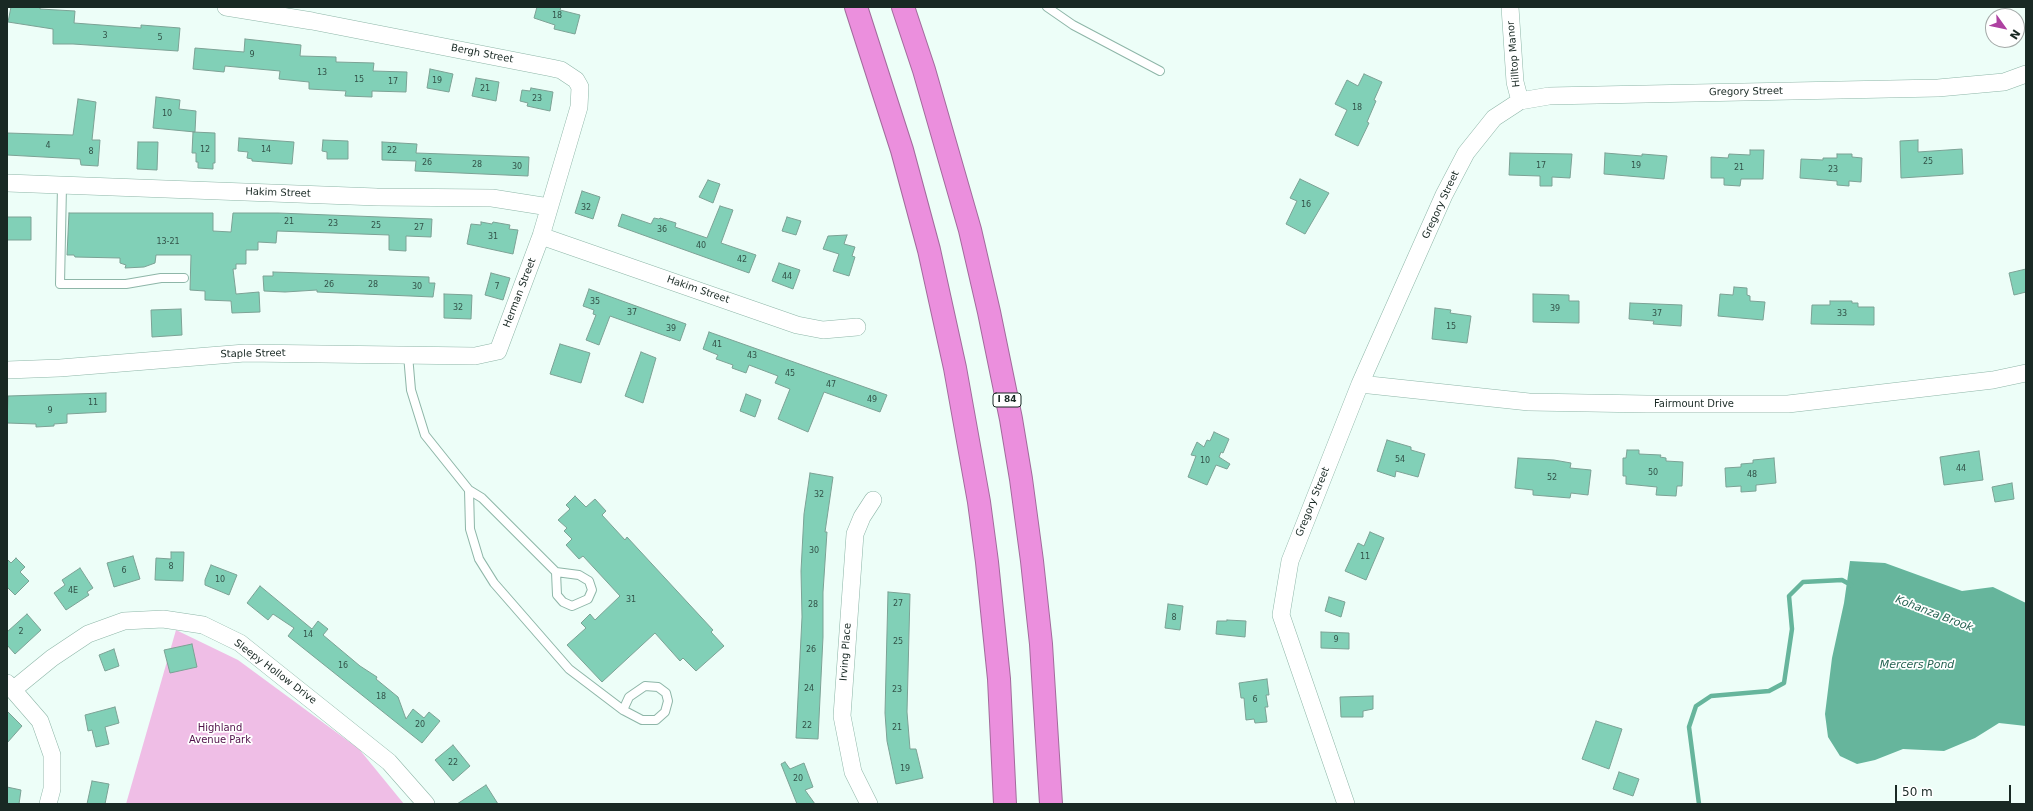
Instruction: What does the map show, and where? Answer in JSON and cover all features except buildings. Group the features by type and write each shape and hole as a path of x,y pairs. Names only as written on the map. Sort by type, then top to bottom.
{"highway":[{"path":"856,7 904,157 929,250 955,368 979,502 987,562 999,679 1006,804"},
{"name":"I 84","path":"903,7 924,70 970,230 1011,419 1033,568 1047,721 1051,804"}],"street":[{"name":"Bergh Street","path":"226,7 529,63 556,69 570,75 576,80 580,87 579,107 541,236"},
{"name":"Hilltop Manor","path":"1510,7 1515,82 1520,101"},
{"name":"Gregory Street","path":"1346,804 1281,614 1290,561 1360,384 1444,195 1466,153 1494,118 1520,101 1549,96 1938,88 2004,82 2026,74"},
{"name":"Hakim Street","path":"7,183 377,197 492,198 550,207"},
{"name":"Hakim Street","path":"541,236 797,325 824,330 857,327"},
{"name":"Herman Street","path":"498,351 541,236"},
{"name":"Staple Street","path":"7,370 60,368 245,353 475,356 498,351"},
{"name":"Fairmount Drive","path":"1360,384 1529,402 1788,404 1993,380 2026,373"},
{"name":"Irving Place","path":"869,804 853,772 842,716 855,534 862,517 873,500"},
{"name":"Sleepy Hollow Drive","path":"10,686 88,634 124,621 163,619 203,625 240,643 389,762 426,804"},
{"path":"10,686 40,721 52,755 52,789 48,804"}],"lane":[{"path":"1047,7 1073,25 1160,71"},
{"path":"62,186 60,284 126,284 161,278 184,278"},
{"path":"408,355 411,390 425,435 470,490 482,498 556,572 579,575 589,580 592,590 588,599 572,606 563,602 557,595 556,572"},
{"path":"470,490 470,529 479,559 494,583 569,670 623,710 642,720 656,720 666,712 668,701 666,693 658,687 645,686 629,697 623,710"}],"green space":[{"name":"Highland Avenue Park","path":"176,630 238,660 359,749 404,804 126,804"}],"water":[{"name":"Mercers Pond","path":"1850,561 1885,563 1962,591 1993,587 2026,603 2026,726 1999,723 1975,738 1944,751 1903,749 1875,760 1857,764 1840,756 1828,737 1825,714 1832,658 1844,603"}],"waterway":[{"name":"Kohanza Brook","path":"1699,804 1689,727 1696,706 1711,696 1769,691 1784,683 1792,629 1789,596 1803,582 1842,580 1851,585"}]}
